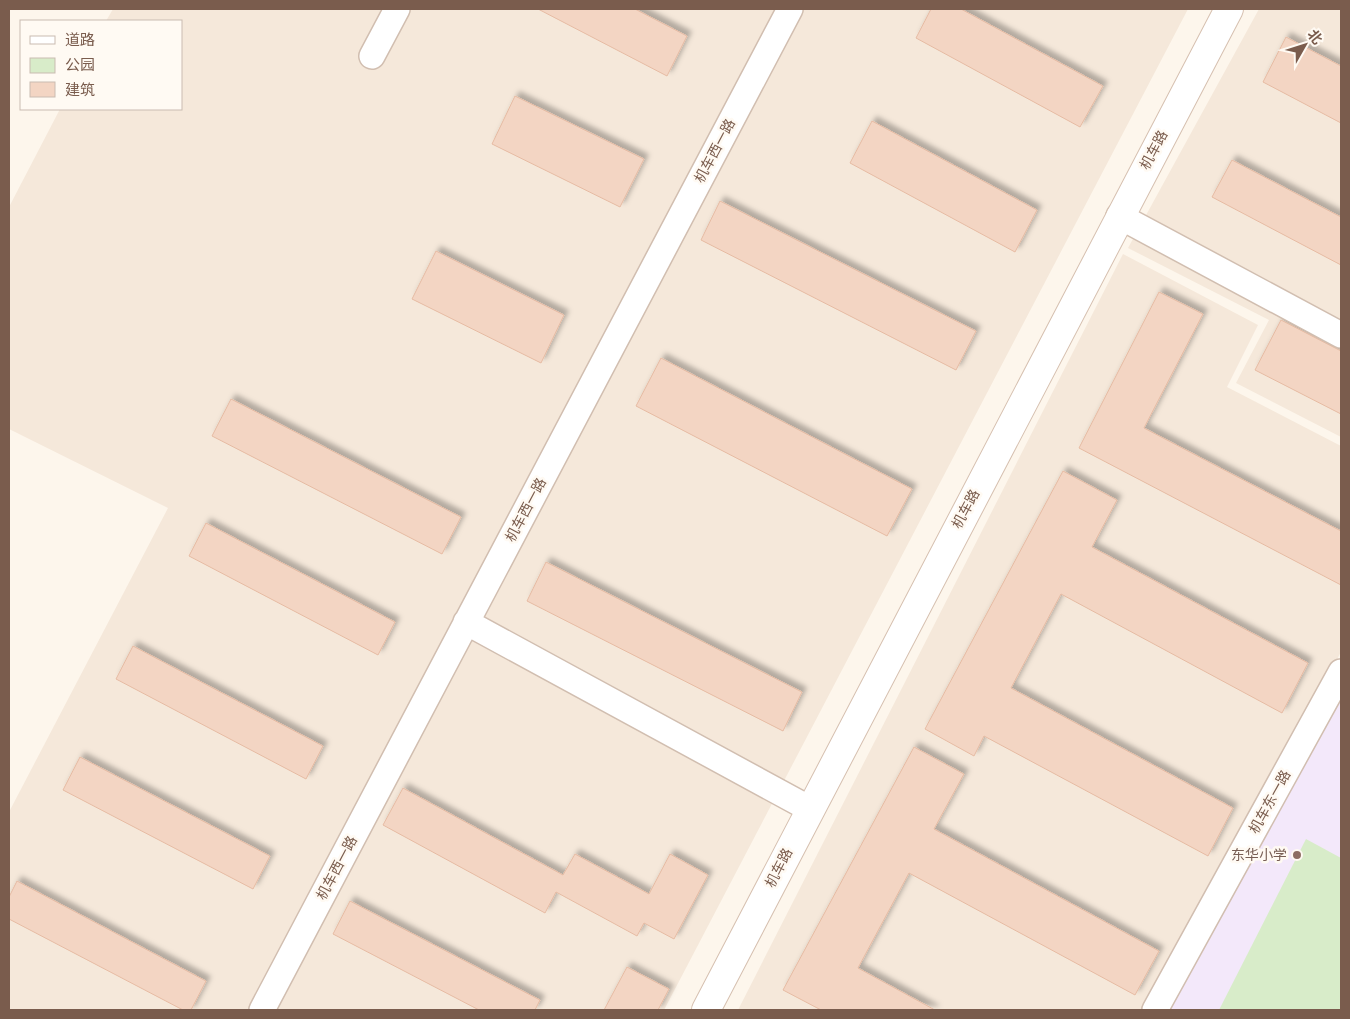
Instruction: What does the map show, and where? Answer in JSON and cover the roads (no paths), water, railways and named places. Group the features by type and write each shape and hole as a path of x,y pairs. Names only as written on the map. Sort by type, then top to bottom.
{"street":[{"path":"372,56 397,9"},
{"name":"机车西一路","path":"262,1010 790,9"},
{"name":"机车路","path":"706,1010 1228,9"},
{"path":"1119,216 1341,335"},
{"path":"466,622 810,809"},
{"name":"机车东一路","path":"1155,1010 1341,672"}],"place":[{"name":"东华小学","path":"1297,855"}]}
